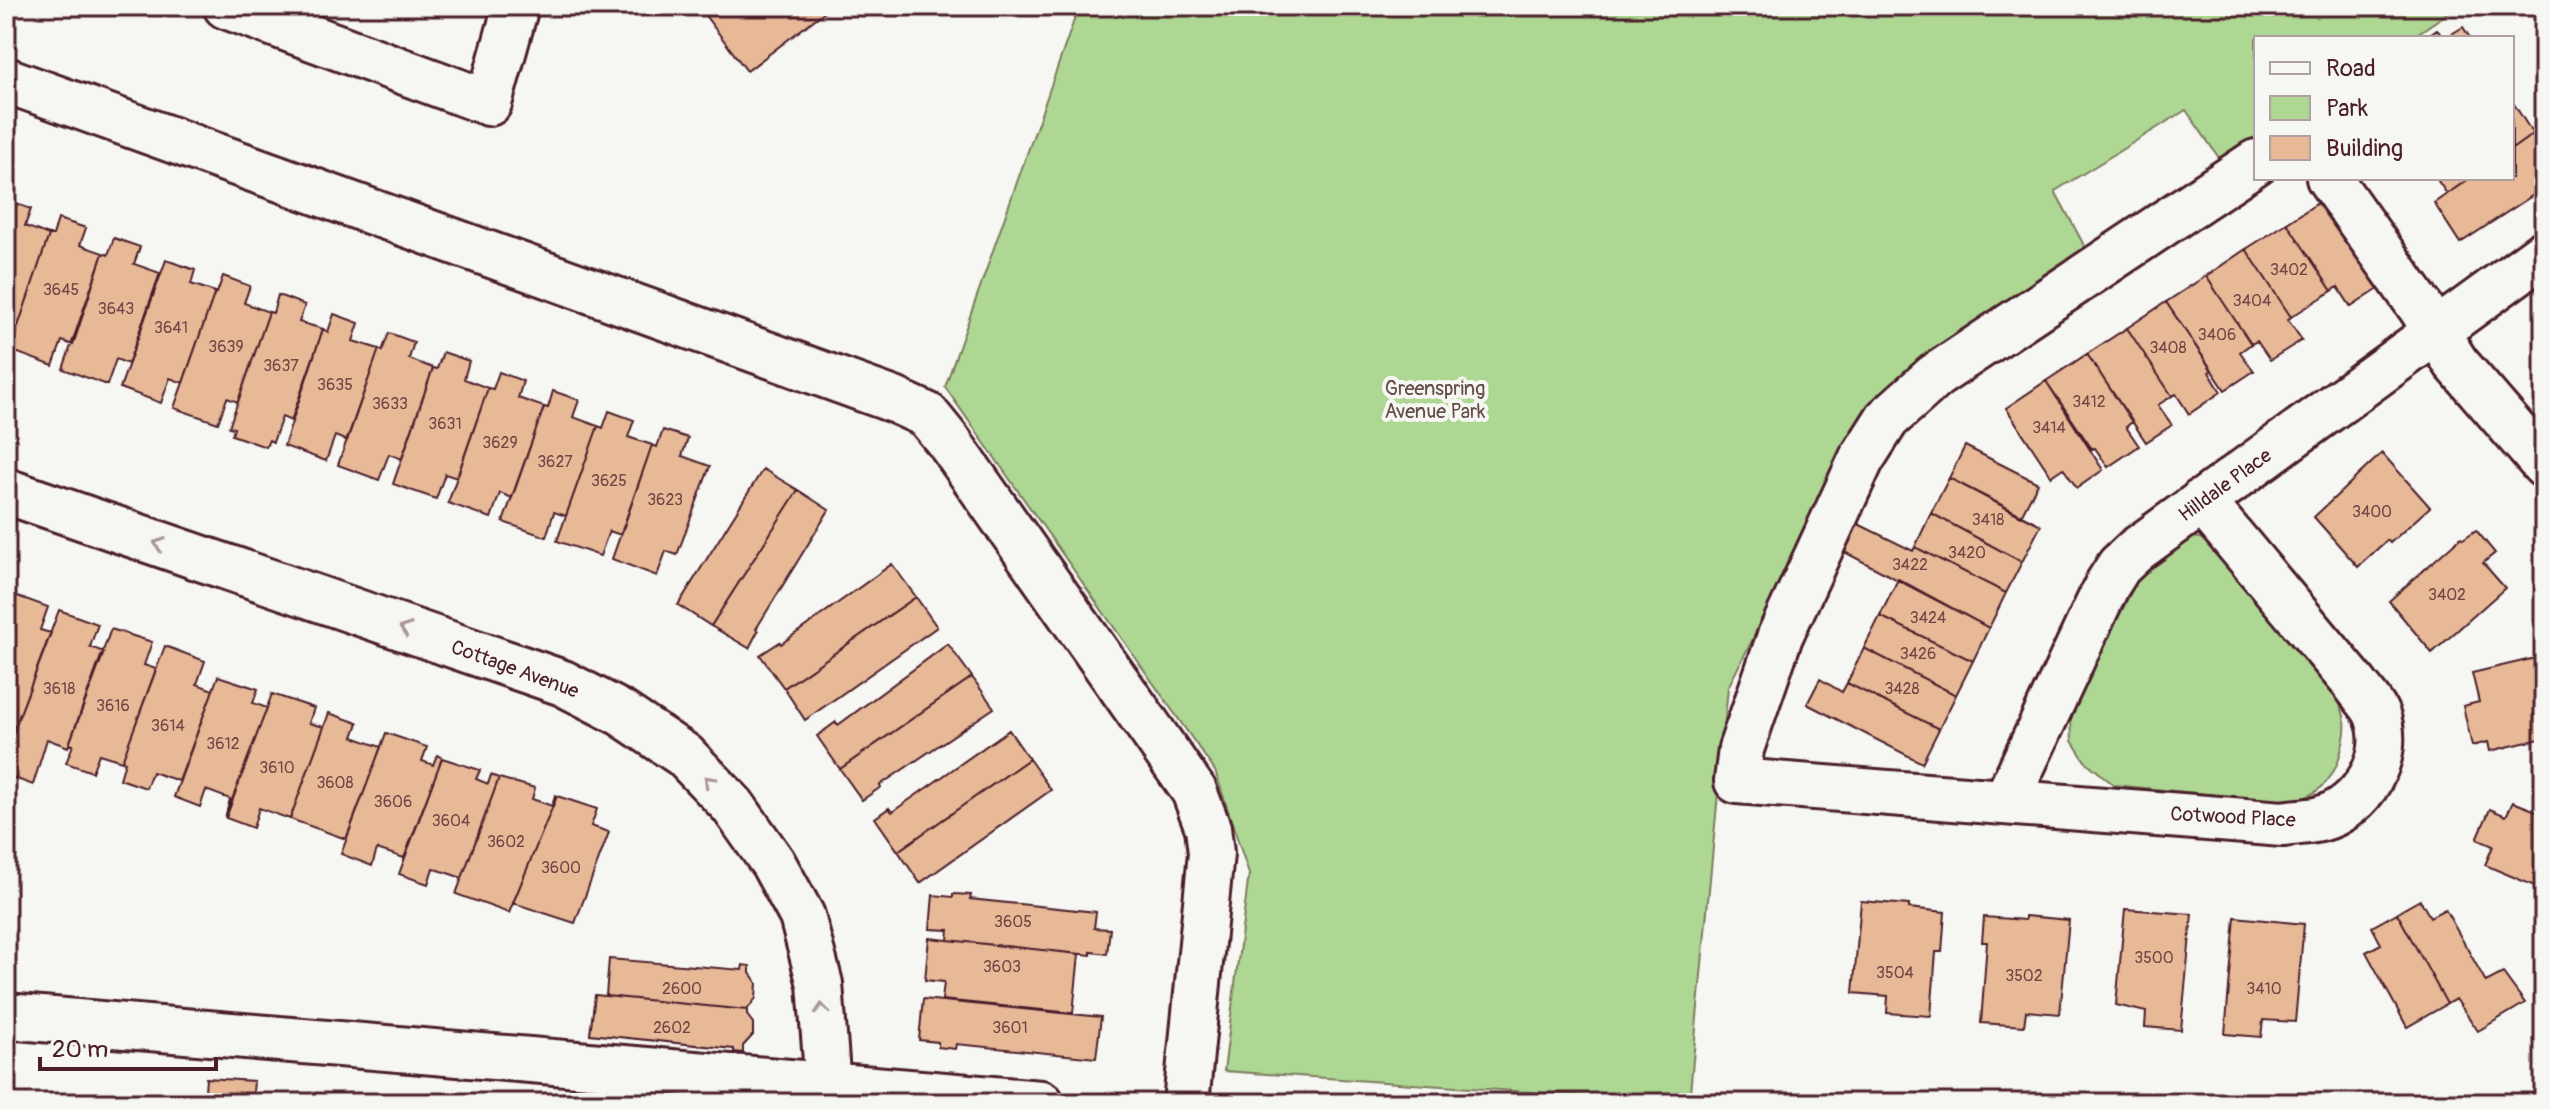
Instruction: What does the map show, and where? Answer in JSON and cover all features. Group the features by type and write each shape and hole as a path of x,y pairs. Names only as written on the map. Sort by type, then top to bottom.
{"street":[{"path":"226,6 489,103 516,6"},
{"path":"6,80 880,395 927,415 1194,791 1208,828 1211,853 1186,1103"},
{"name":"Cotwood Place","path":"2202,501 2355,684 2377,715 2381,743 2374,774 2355,801 2322,819 2283,824 1737,781 1741,749 1780,636 1861,460 1887,419 1935,376 2254,163"},
{"path":"2330,180 2456,363 2544,465"},
{"name":"Hilldale Place","path":"2006,801 2107,585 2119,566 2202,501 2544,253"},
{"name":"Cottage Avenue","path":"6,491 563,683 621,713 684,755 733,806 773,863 802,916 820,984 827,1095"},
{"path":"6,1016 827,1095 1041,1103"}],"green space":[{"name":"Greenspring Avenue Park","path":"1079,6 2458,6 2414,36 2254,36 2254,144 2224,165 2186,110 2055,191 2086,249 1877,398 1728,687 1689,1103 1224,1071 1249,874 1215,771 945,387"},
{"path":"2187,537 2200,538 2213,545 2309,656 2339,703 2345,721 2340,756 2327,782 2308,796 2275,801 2114,785 2085,761 2072,741 2071,718 2075,701 2138,579 2151,564"}],"building":[{"path":"698,6 832,6 747,71"},
{"path":"2463,27 2469,36 2448,36"},
{"path":"2437,29 2442,36 2427,36"},
{"path":"2514,104 2533,134 2514,148"},
{"path":"2533,134 2544,149 2544,188 2460,243 2434,203 2467,180 2514,180 2514,148"},
{"path":"2437,180 2467,180 2447,194"},
{"path":"2330,195 2383,286 2351,307 2338,287 2332,291 2287,223"},
{"path":"6,200 31,209 25,226 49,235 18,326 6,321"},
{"path":"58,219 86,228 80,245 103,253 73,345 62,341 53,366 10,350 49,235 53,235"},
{"path":"2287,223 2332,291 2291,317 2246,249"},
{"path":"114,238 140,247 134,264 160,273 128,364 116,359 107,385 63,369 103,253 108,255"},
{"path":"2246,249 2291,317 2288,320 2302,340 2270,360 2257,341 2251,344 2206,276"},
{"path":"166,260 195,270 191,284 215,292 183,383 170,378 161,403 120,388"},
{"path":"223,276 250,286 244,303 269,312 238,402 227,398 218,423 174,408"},
{"path":"2206,276 2251,344 2240,352 2254,371 2225,390 2166,302"},
{"path":"278,295 305,305 299,322 323,329 291,421 282,417 273,442 269,440 266,447 232,435 234,428 229,427 269,312 273,313"},
{"path":"2166,302 2212,370 2209,372 2221,392 2189,414 2176,394 2172,396 2127,328"},
{"path":"334,314 359,323 353,341 379,349 347,441 335,436 326,461 284,446 323,329 328,332"},
{"path":"2127,328 2172,396 2158,405 2172,425 2146,442 2087,354"},
{"path":"389,333 414,342 409,359 433,368 402,459 389,454 379,480 338,465 379,349 382,351"},
{"path":"443,352 469,361 464,379 488,388 457,478 445,474 436,499 393,484 433,368 437,369"},
{"path":"2087,354 2132,422 2126,427 2139,446 2108,467 2095,448 2092,449 2046,381"},
{"path":"499,372 523,381 518,398 544,407 512,498 500,493 491,518 448,503 488,388 493,389"},
{"path":"2046,381 2103,470 2077,488 2063,468 2051,476 2006,408"},
{"path":"553,391 579,400 573,417 598,426 566,516 554,512 546,537 503,522 544,407 548,408"},
{"path":"609,411 634,420 628,437 652,445 621,535 609,531 600,556 557,541 598,426 603,428"},
{"path":"663,430 688,438 682,456 710,466 677,555 666,551 657,576 612,559 652,445 657,447"},
{"path":"1965,446 2038,483 2021,516 1949,478"},
{"path":"2382,453 2430,507 2358,567 2314,517"},
{"path":"763,469 798,490 711,626 678,605"},
{"path":"1949,478 2041,525 2022,562 1931,513"},
{"path":"798,490 829,510 756,629 758,631 749,648 711,626"},
{"path":"1931,513 2022,562 2006,593 1915,547"},
{"path":"1846,518 1913,551 1915,547 2006,593 1989,628 1833,546"},
{"path":"2476,530 2495,553 2483,563 2505,588 2432,653 2389,601 2461,537 2463,539"},
{"path":"892,564 916,597 784,688 760,655 781,644"},
{"path":"1898,579 1989,628 1973,661 1880,616"},
{"path":"6,592 48,607 40,630 51,633 15,727 6,724"},
{"path":"916,597 937,627 805,720 784,688"},
{"path":"59,610 98,624 90,647 104,652 68,747 47,739 33,785 6,775 6,764 15,727"},
{"path":"1880,616 1973,661 1956,695 1864,648"},
{"path":"111,629 152,642 144,665 156,669 122,761 99,754 92,772 66,763 73,745 69,744"},
{"path":"948,644 972,677 840,769 817,736 836,722 838,725"},
{"path":"165,646 205,661 197,684 213,690 179,781 152,772 146,788 120,779 125,762 122,761"},
{"path":"1864,648 1956,695 1939,729 1847,683"},
{"path":"2544,656 2544,738 2490,751 2488,742 2472,746 2463,706 2479,702 2472,673"},
{"path":"218,676 258,689 253,703 267,708 225,818 230,799 206,790 200,807 174,797"},
{"path":"972,677 994,708 862,800 840,769"},
{"path":"1820,679 1842,692 1847,683 1939,729 1922,763 1807,704"},
{"path":"272,694 314,708 309,723 324,727 290,819 259,808 253,828 226,818"},
{"path":"329,713 358,723 353,737 381,747 346,839 290,819"},
{"path":"1009,730 1029,759 898,851 875,818 889,808 892,812"},
{"path":"386,733 427,747 422,761 433,765 437,755 442,758 404,858 377,849 372,866 341,854"},
{"path":"442,758 480,770 476,779 488,784 491,775 499,778 462,878 433,868 428,884 399,874"},
{"path":"1029,759 1051,790 920,883 898,851"},
{"path":"499,778 535,788 532,799 552,806 557,796 509,913 456,894"},
{"path":"557,796 597,809 591,826 609,832 575,923 513,903"},
{"path":"2513,802 2544,814 2544,890 2485,865 2493,846 2477,839 2490,809 2506,816"},
{"path":"953,894 971,895 970,899 1096,912 1094,928 1110,929 1107,954 948,940 949,930 930,929 933,895 953,897"},
{"path":"2420,900 2430,917 2445,909 2486,982 2503,973 2525,1003 2478,1031 2456,999 2447,1004 2397,913"},
{"path":"1861,901 1945,912 1942,952 1936,952 1931,1016 1887,1013 1888,996 1853,993"},
{"path":"2125,909 2192,914 2181,1030 2145,1027 2146,1012 2116,1005"},
{"path":"2397,913 2447,1004 2407,1027 2366,952 2381,944 2372,927"},
{"path":"2025,916 2069,920 2060,1014 2026,1011 2024,1026 1981,1023 1987,942 1982,942 1984,917 2025,920"},
{"path":"2235,917 2304,924 2295,1022 2263,1020 2261,1037 2225,1034"},
{"path":"929,938 1079,954 1073,1013 942,1000 944,982 925,980"},
{"path":"609,959 742,970 743,965 750,966 750,973 757,983 756,998 747,1010 606,996"},
{"path":"595,995 747,1010 753,1023 753,1035 743,1046 743,1053 734,1052 734,1049 590,1034"},
{"path":"923,999 1101,1017 1096,1058 956,1044 955,1049 938,1047 938,1042 919,1040"},
{"path":"206,1078 254,1081 252,1103 204,1103"}]}
